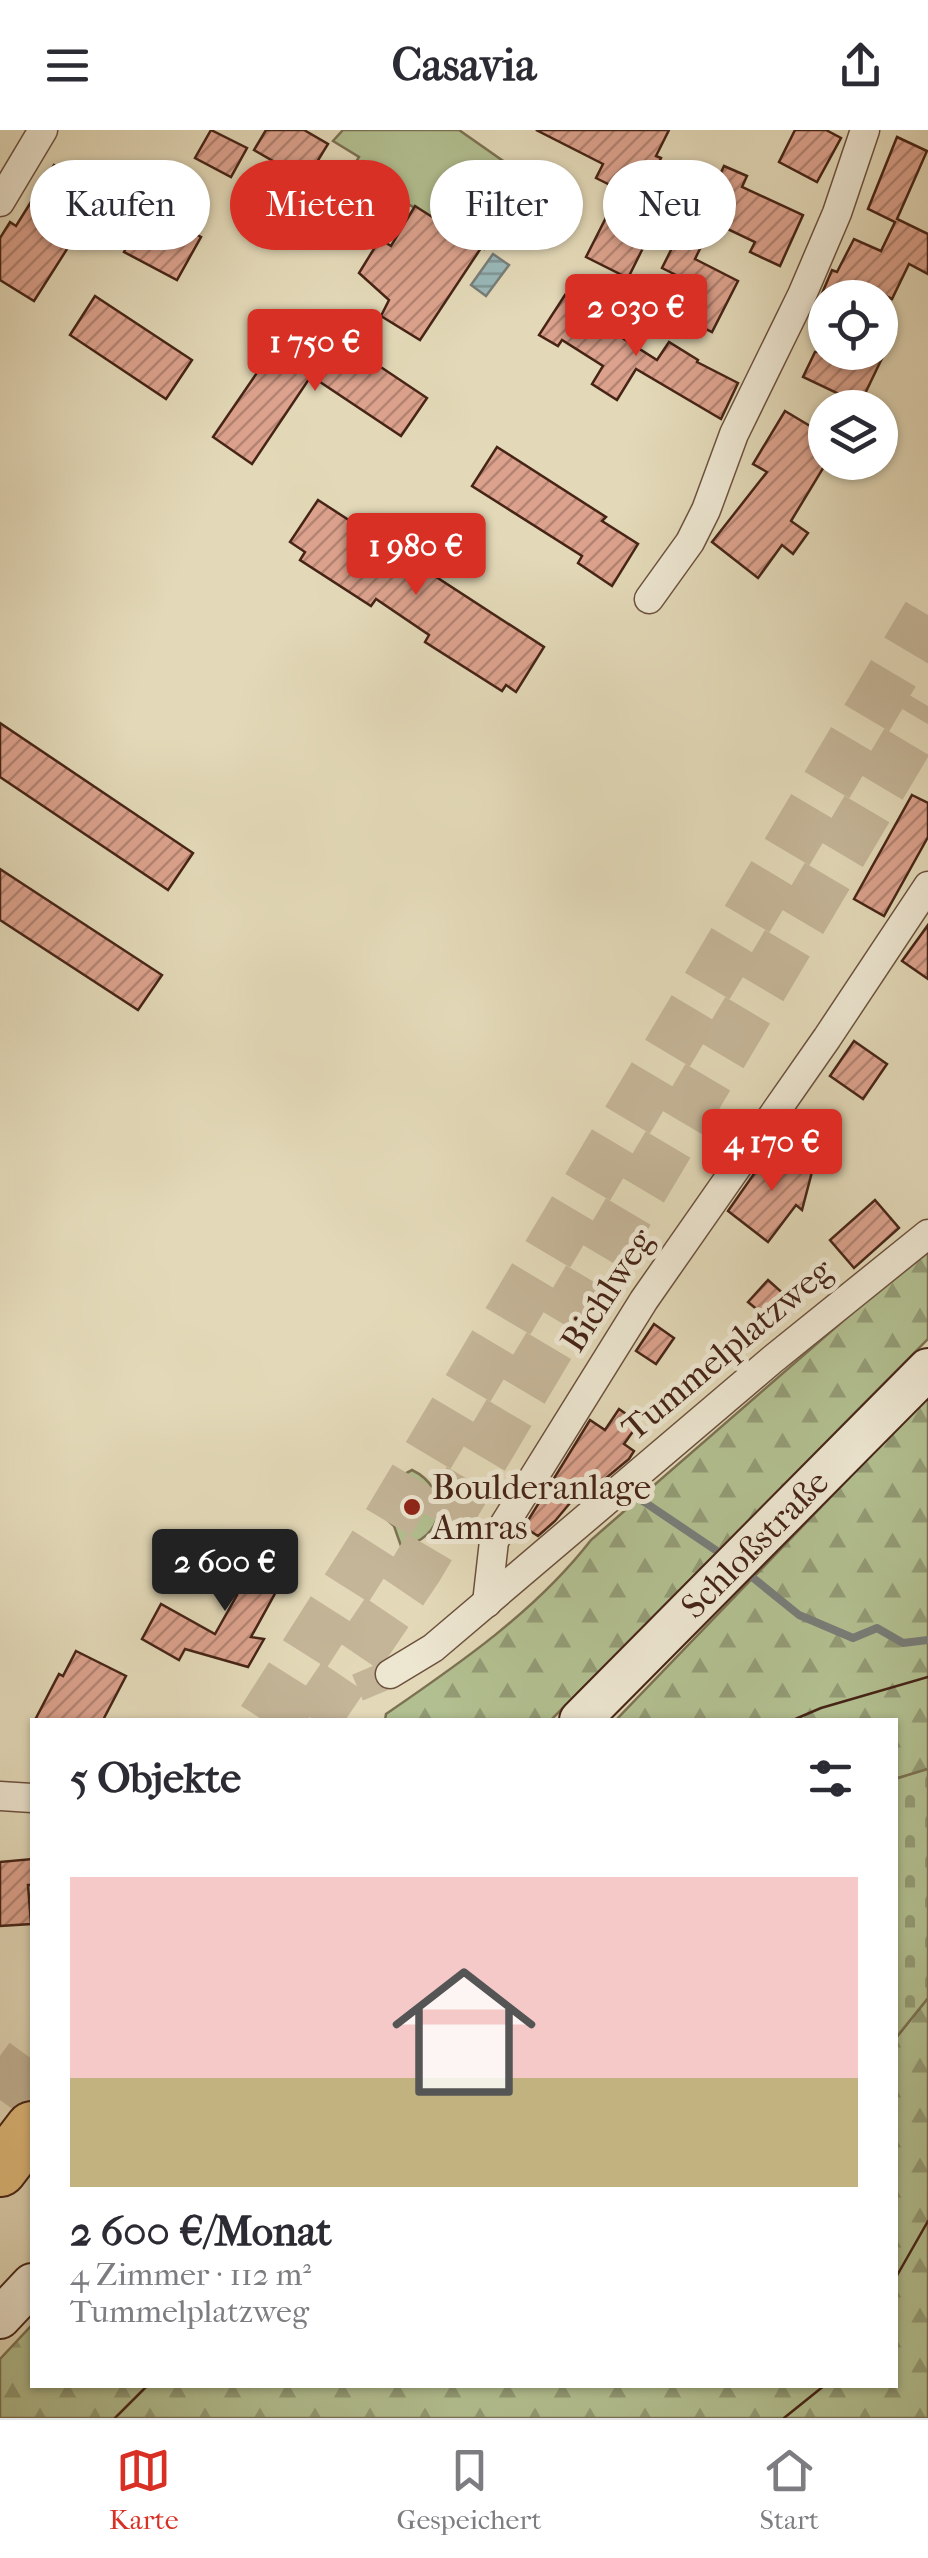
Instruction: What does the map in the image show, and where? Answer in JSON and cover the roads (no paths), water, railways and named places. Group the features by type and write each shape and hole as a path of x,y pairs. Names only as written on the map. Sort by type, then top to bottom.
{"highway":[{"path":"0,2170 30,2131"}],"main road":[{"name":"Schloßstraße","path":"582,1718 928,1368"},
{"path":"0,2318 30,2286"}],"street":[{"path":"0,202 43,130"},
{"path":"649,598 690,542 706,510 734,434 802,296 864,130"},
{"name":"Bichlweg","path":"487,1603 494,1541 644,1300 928,886"},
{"name":"Tummelplatzweg","path":"390,1674 433,1648 773,1359 928,1234"},
{"path":"0,1796 30,1798"}],"water":[{"path":"493,254 509,265 486,296 471,285"}],"waterway":[{"path":"631,1493 717,1551"},
{"path":"752,1577 799,1615 853,1638 877,1628 903,1643 928,1640"}],"tunnel":[{"path":"264,1718 385,1528 928,615"},
{"path":"315,1718 417,1568 928,706"},
{"path":"285,1718 390,1674"},
{"path":"0,2100 30,2059"}],"tram line":[{"path":"798,1718 928,1677"},
{"path":"898,2274 928,2221"},
{"path":"115,2418 145,2388"},
{"path":"784,2418 821,2388"}],"place":[{"name":"Boulderanlage Amras","path":"412,1507"}]}
